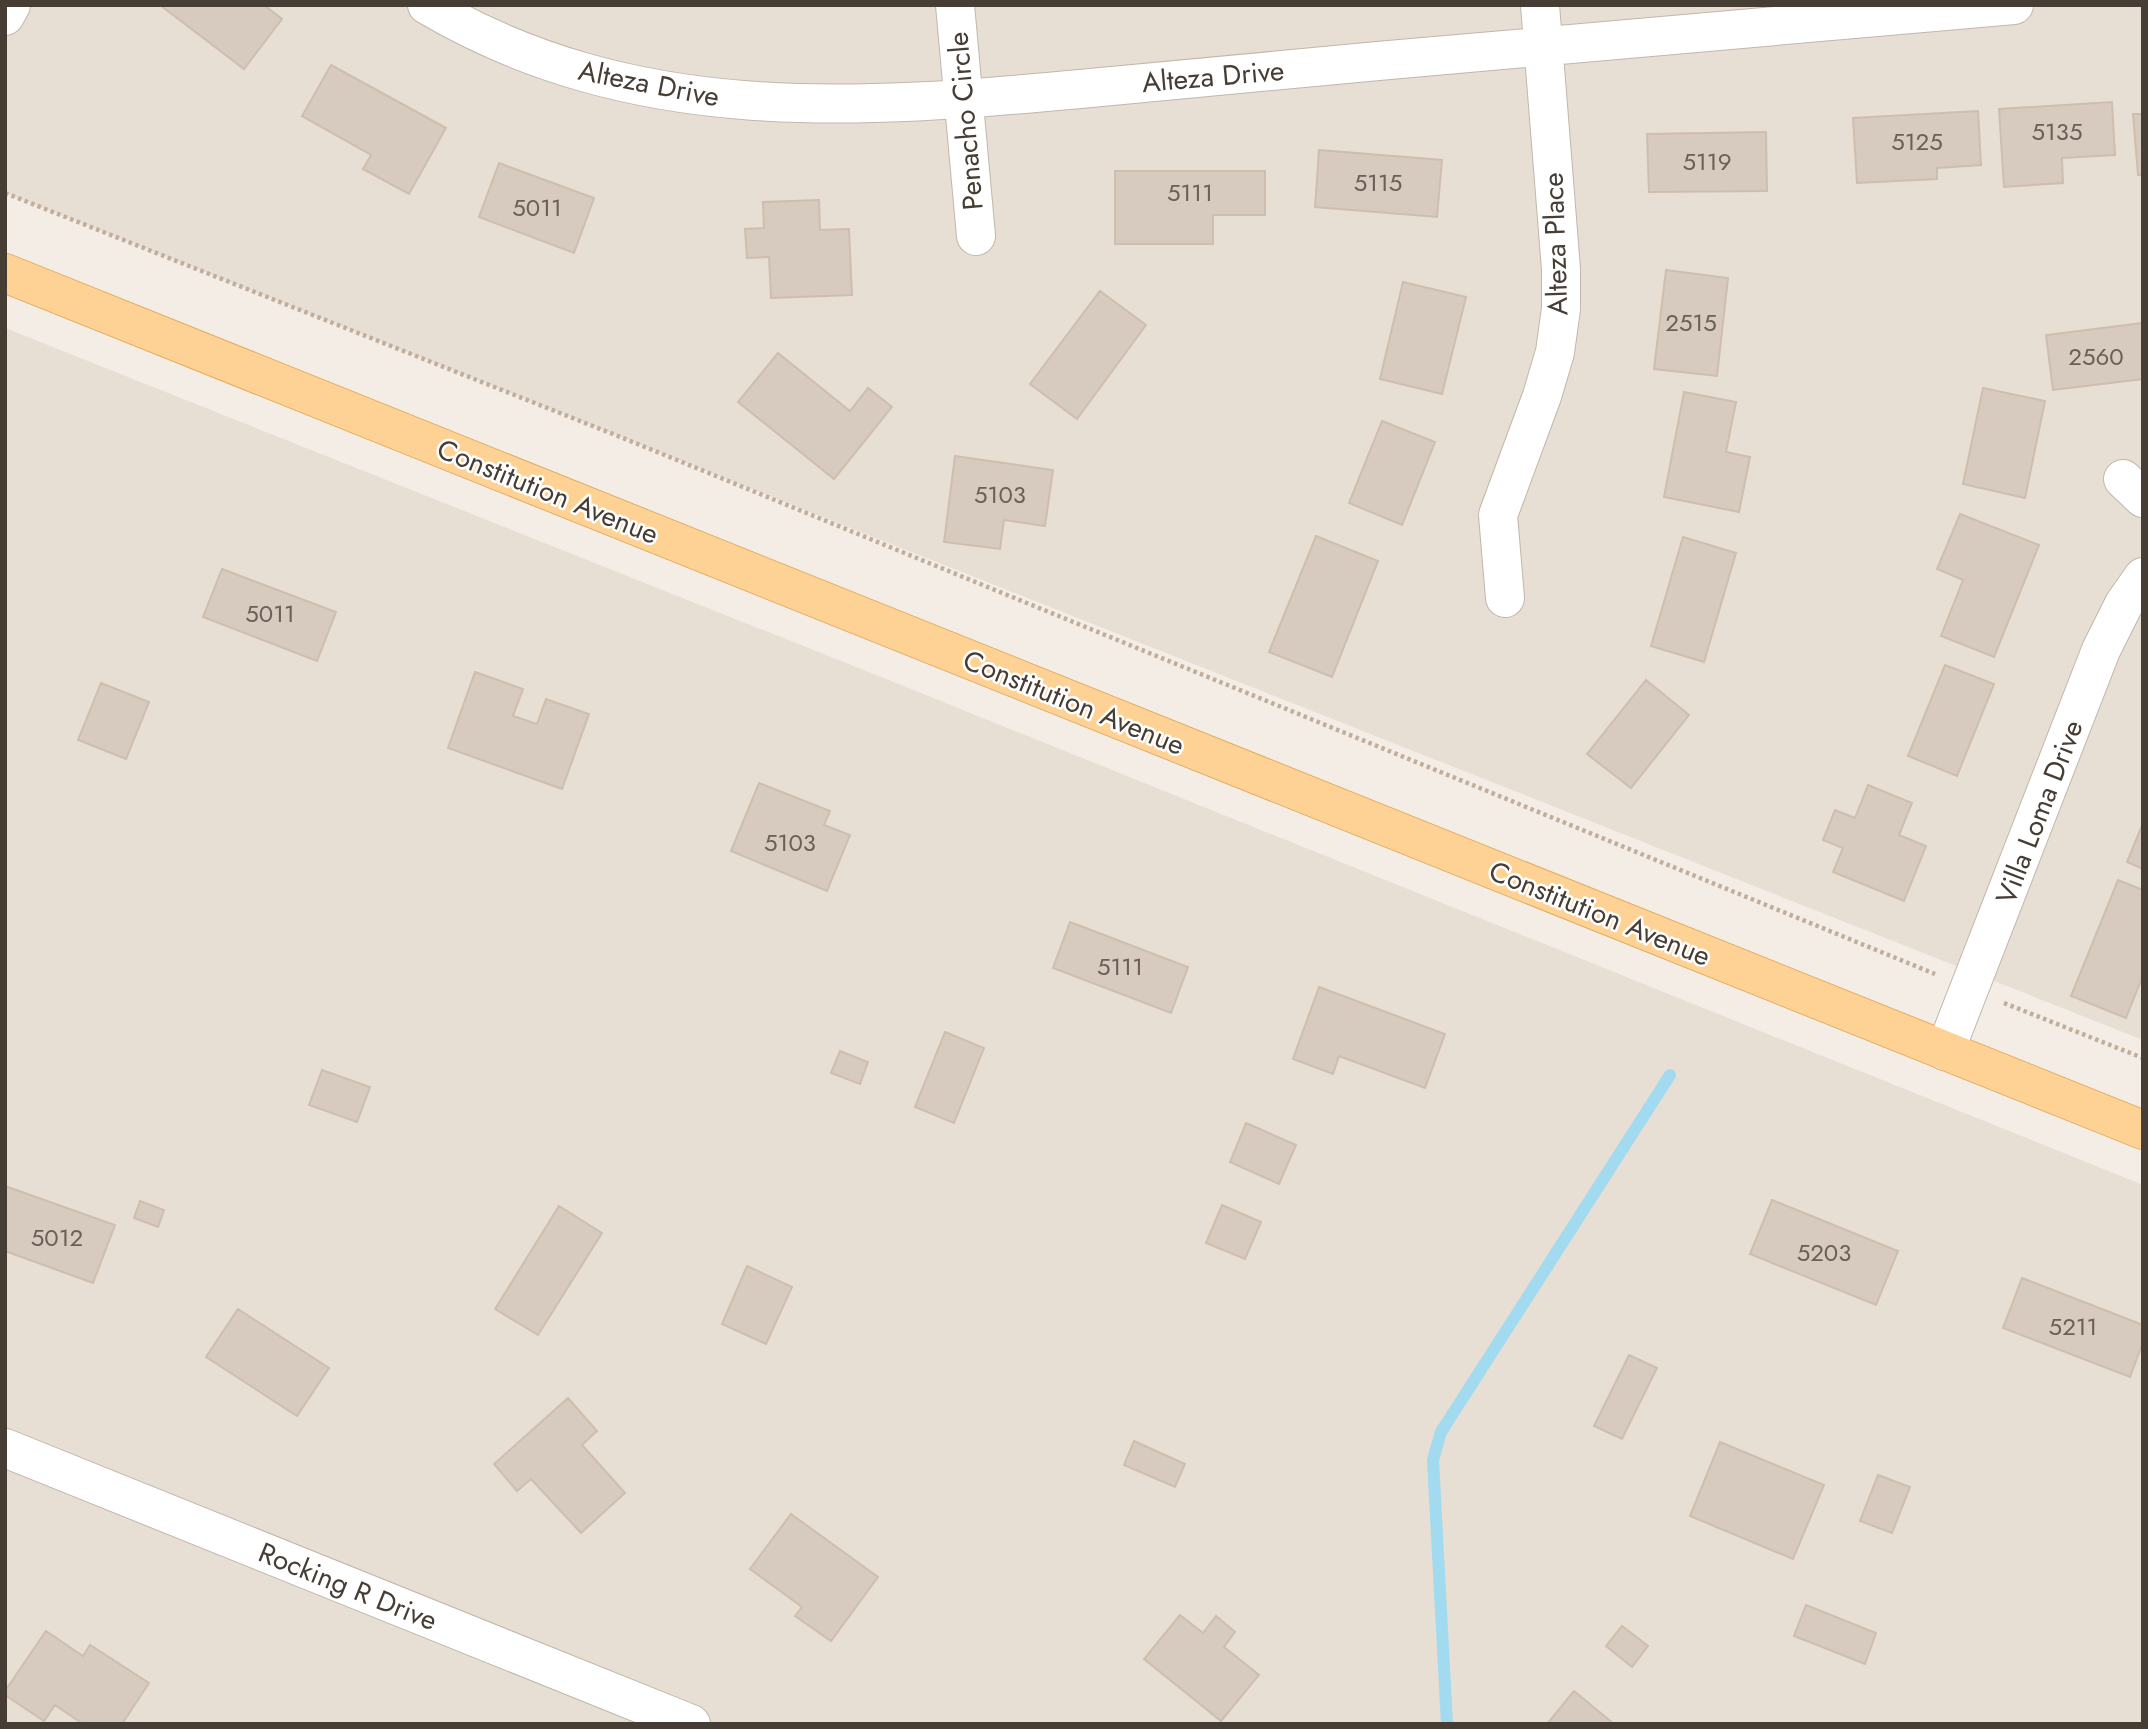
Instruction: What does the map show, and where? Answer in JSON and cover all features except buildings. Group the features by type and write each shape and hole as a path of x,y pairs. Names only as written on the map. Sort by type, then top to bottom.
{"main road":[{"name":"Constitution Avenue","path":"5,274 2143,1130"}],"street":[{"path":"5,16 11,5"},
{"name":"Alteza Drive","path":"427,5 499,43 553,63 612,80 665,92 787,104 962,101 1543,45 2014,5"},
{"name":"Penacho Circle","path":"955,5 976,236"},
{"name":"Alteza Place","path":"1504,598 1498,515 1542,396 1555,352 1561,309 1561,269 1540,5"},
{"name":"Villa Loma Drive","path":"1945,1051 2102,650 2124,604 2143,577"},
{"name":"Rocking R Drive","path":"5,1448 691,1724"}],"path":[{"path":"5,193 610,433 2143,1058"}],"shaded area":[{"path":"5,5 2143,5 2143,1040 5,193"},
{"path":"5,328 2143,1185 2143,1724 5,1724"}],"waterway":[{"path":"1447,1724 1433,1460 1441,1432 1670,1075"}]}
